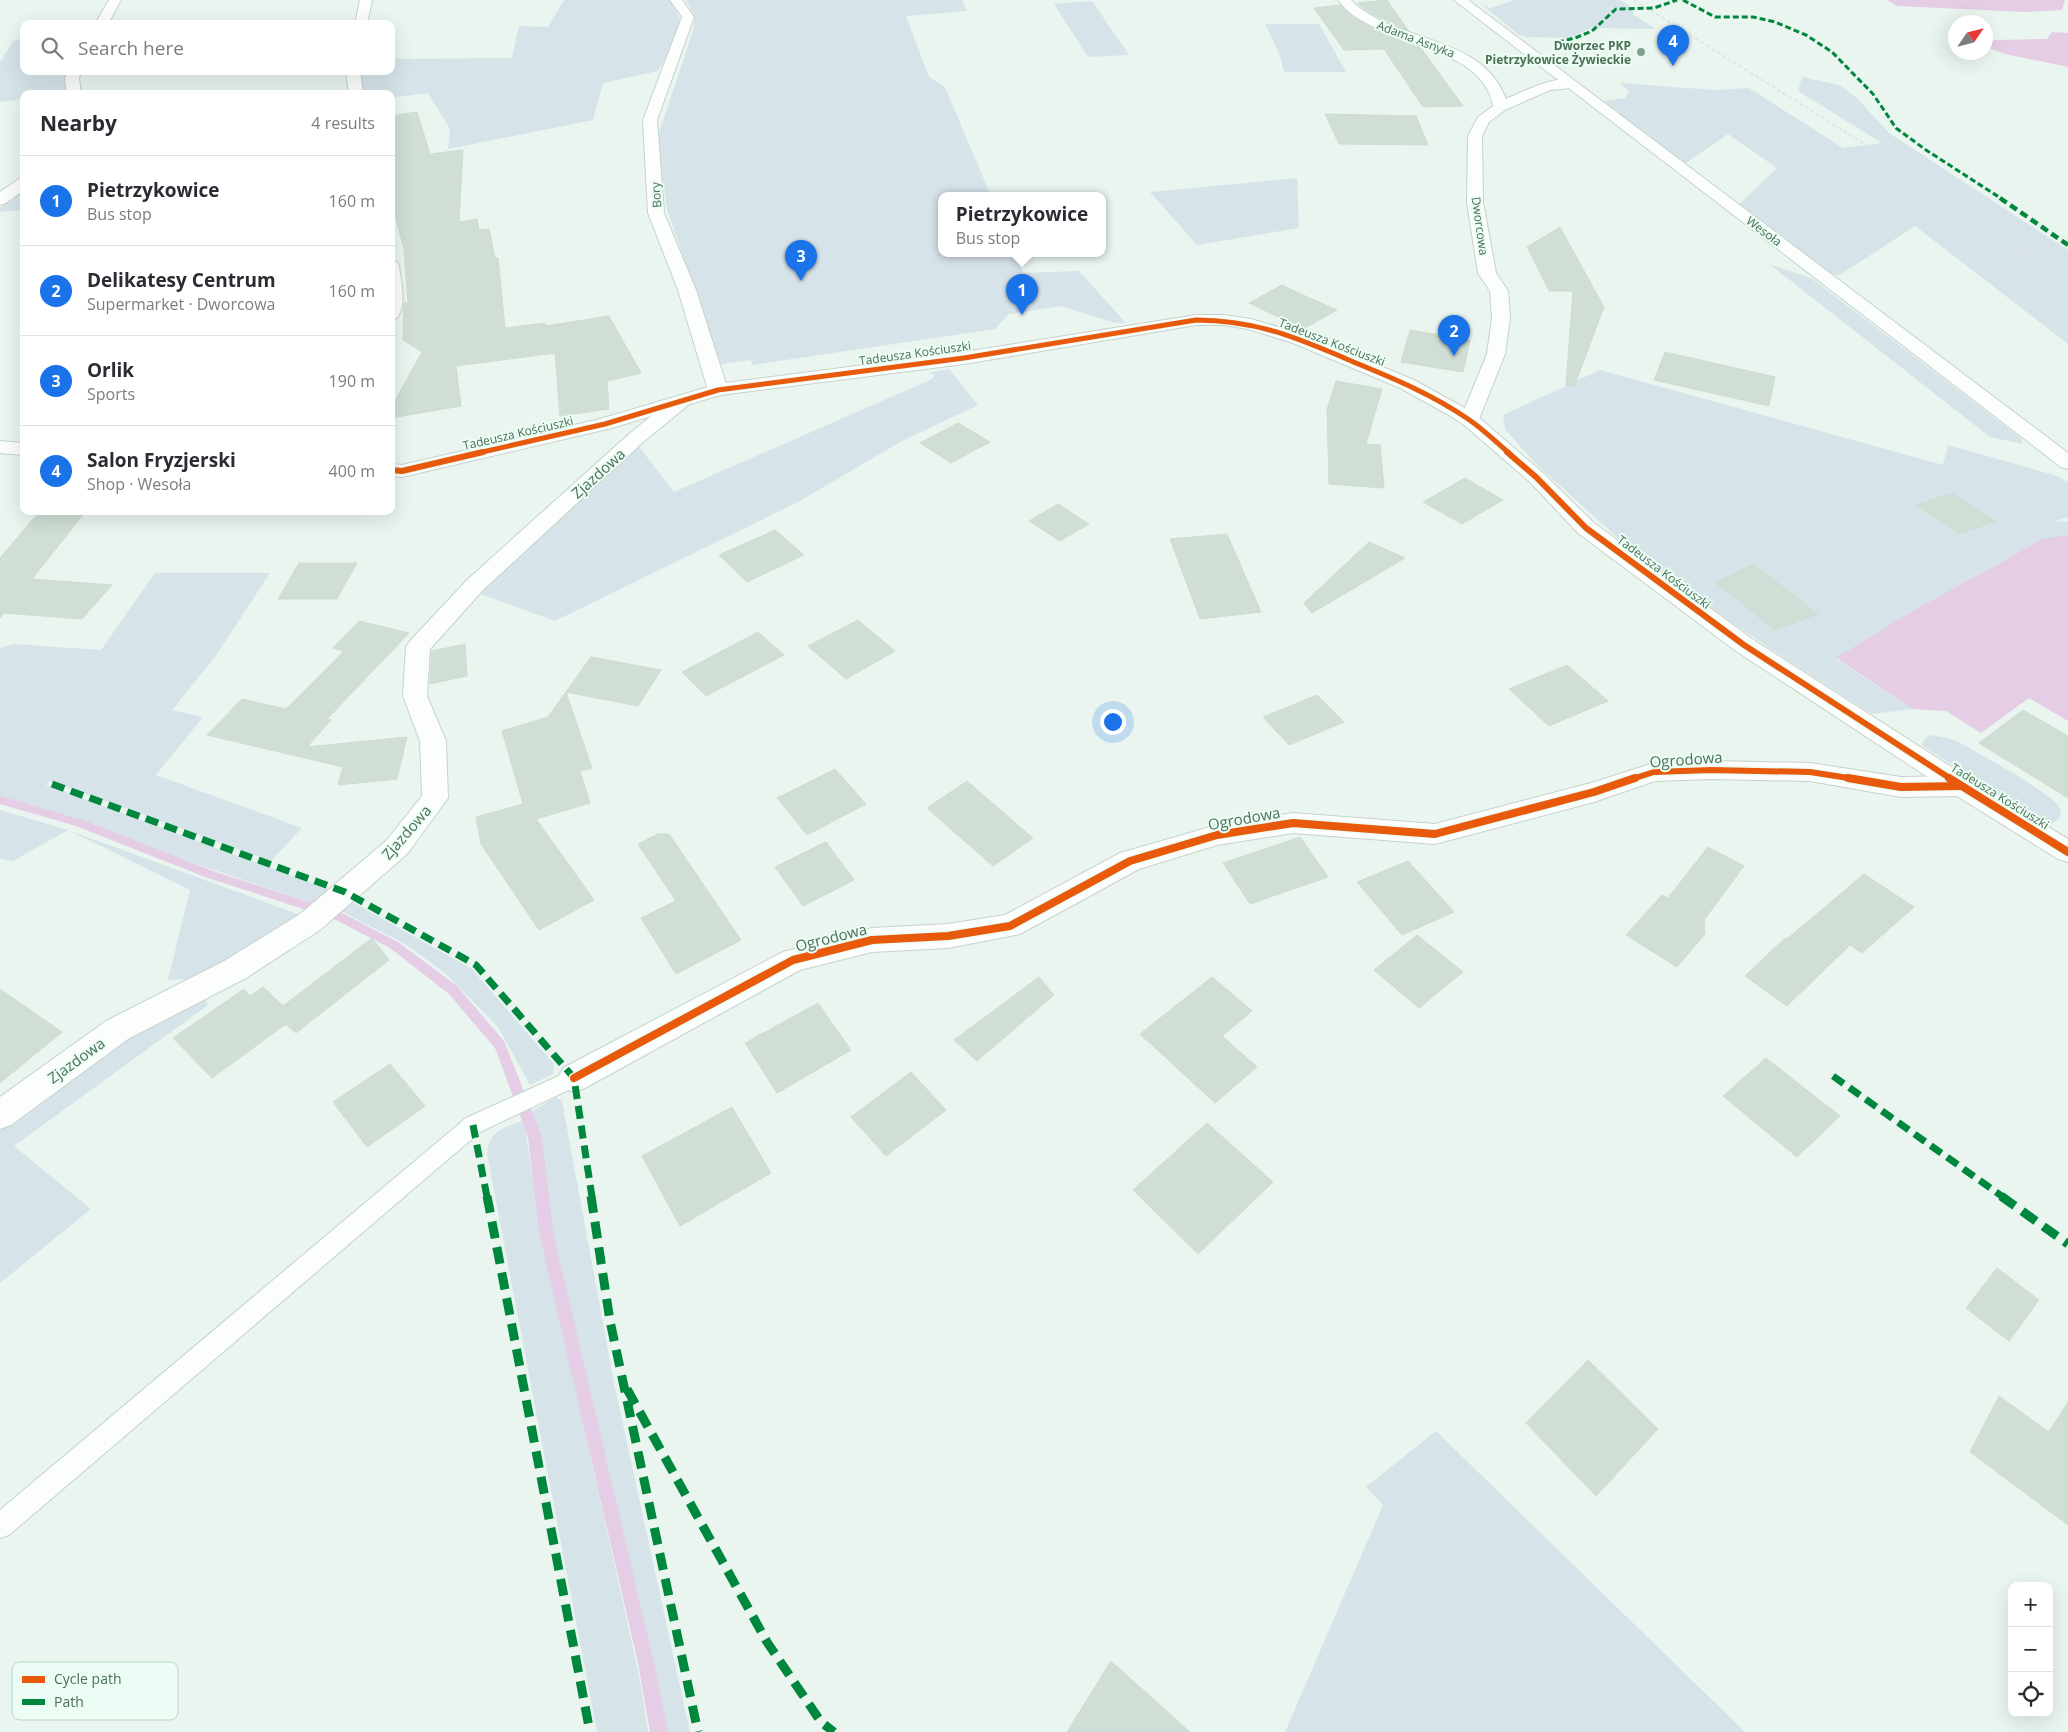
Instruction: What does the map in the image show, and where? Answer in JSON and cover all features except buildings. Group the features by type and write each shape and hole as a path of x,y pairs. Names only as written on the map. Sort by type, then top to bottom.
{"street":[{"path":"103,20 114,0"},
{"path":"362,20 366,0"},
{"name":"Bory","path":"676,0 688,17 650,120 656,213 687,290 718,390"},
{"name":"Adama Asnyka","path":"1344,0 1349,7 1371,22 1459,55 1477,67 1499,96 1500,107"},
{"name":"Wesoła","path":"1460,0 2068,463"},
{"path":"73,75 74,90"},
{"path":"354,75 355,90"},
{"name":"Dworcowa","path":"1470,420 1496,354 1501,318 1500,291 1487,273 1475,202 1475,136 1483,120 1500,107 1547,86 1571,84"},
{"path":"0,200 20,185"},
{"name":"Tadeusza Kościuszki","path":"395,470 402,471 605,424 718,390 964,358 1196,320 1224,320 1251,324 1325,350 1407,384 1470,420 1536,477 1586,528 1744,645 1961,786 2068,852"},
{"name":"Zjazdowa","path":"0,1115 117,1030 236,970 310,922 397,847 435,798 433,741 415,696 418,647 475,585 635,439 680,402"},
{"path":"0,447 20,449"},
{"name":"Ogrodowa","path":"562,1083 793,960 872,940 948,936 1010,926 1130,861 1217,835 1293,823 1435,834 1594,792 1654,772 1711,770 1810,772 1901,787 1961,786"}],"lane":[{"path":"0,1526 473,1125 562,1083"}],"shaded area":[{"path":"564,0 670,0 681,21 677,38 658,71 603,83 593,120 448,149 450,129 428,93 395,97 395,90 362,90 361,75 395,75 395,59 512,58 519,26 548,27"},
{"path":"686,0 962,0 967,11 906,16 929,77 945,87 989,192 938,192 938,257 1016,257 1023,273 1079,271 1126,323 1112,322 1061,306 1009,314 995,329 752,365 751,360 721,364 667,210 657,139 694,28 694,15"},
{"path":"1515,0 1620,0 1631,7 1634,15 1656,29 1592,28 1569,38 1527,37 1519,35 1481,4 1490,8"},
{"path":"1887,0 2065,0 2062,10 2026,12 1897,6"},
{"path":"1092,1 1129,55 1088,57 1054,4"},
{"path":"1265,24 1319,24 1346,72 1284,72 1279,53"},
{"path":"2052,32 2068,33 2068,67 2005,54 1993,50 1993,40 2047,39"},
{"path":"20,39 20,75 71,75 70,90 20,90 20,100 0,102 0,62 14,40"},
{"path":"1802,77 1839,85 1856,97 1889,133 2068,250 2068,344 1915,226 1840,275 1822,275 1734,209 1777,168 1728,134 1680,167 1595,102 1625,98 1629,92 1620,83 1715,90 1749,88 1843,148 1882,143 1798,91"},
{"path":"1297,178 1299,228 1197,245 1150,192"},
{"path":"20,190 20,210 0,212 0,208"},
{"path":"1769,264 1811,278 2022,439 2022,444 1990,437"},
{"path":"949,369 978,405 900,442 800,501 555,621 478,593 637,444 674,492 932,379 935,375 928,373"},
{"path":"1600,370 1943,465 1948,445 2054,475 2068,482 2068,517 2055,521 2068,522 2068,536 2039,540 1919,607 1836,659 1913,709 1872,714 1681,588 1633,552 1534,462 1505,429 1503,415"},
{"path":"2068,536 2068,721 2029,698 1981,733 1946,711 1913,709 1836,658 1919,607 2039,540"},
{"path":"155,573 270,573 215,657 172,710 203,717 156,775 302,828 271,861 50,781 46,785 330,890 314,904 0,797 0,648 14,644 101,650"},
{"path":"1929,735 1959,742 1997,763 2053,800 2061,811 2060,817 2053,823 2046,825 1923,746 1922,742"},
{"path":"0,810 68,830 13,861 0,859"},
{"path":"68,830 303,916 276,936 193,979 168,980 190,890"},
{"path":"349,900 472,969 554,1064 553,1074 530,1085 498,1027 445,973 405,944 339,910"},
{"path":"202,994 208,1005 14,1146 91,1209 0,1283 0,1125 122,1034"},
{"path":"556,1097 562,1101 614,1383 690,1732 665,1732 643,1627 551,1234 532,1111"},
{"path":"524,1120 541,1233 640,1680 648,1732 597,1732 487,1154 494,1135 504,1128"},
{"path":"1436,1431 1745,1732 1285,1732 1383,1505 1366,1487"}],"waterway":[{"path":"0,800 79,823 209,874 338,916 394,945 453,990 500,1045 535,1137 546,1232 646,1663 659,1732"}],"railway":[{"path":"1634,0 1953,199"},
{"path":"1951,198 2068,284"}],"marked path":[{"path":"1558,42 1592,31 1616,9 1640,10 1661,7 1677,0"},
{"path":"1683,0 1715,17 1753,17 1775,22 1806,35 1832,52 1873,94 1896,128 2068,245"},
{"path":"52,784 345,892 476,965 574,1078 610,1321 698,1732"},
{"path":"1833,1076 2068,1244"},
{"path":"473,1125 590,1732"},
{"path":"627,1389 767,1642 821,1722 834,1732"}],"cycle path":[{"path":"395,470 402,471 605,424 718,390 964,358 1196,320 1224,320 1251,324 1299,339 1407,384 1470,420 1536,477 1586,528 1744,645 1961,786 2068,852"},
{"path":"574,1078 793,960 872,940 948,936 1010,926 1130,861 1217,835 1293,823 1435,834 1594,792 1654,772 1711,770 1810,772 1901,787 1961,786"}],"place":[{"name":"Dworzec PKP Pietrzykowice Żywieckie","path":"1641,52"},
{"name":"Salon Fryzjerski","path":"1673,66"},
{"name":"Orlik","path":"801,281"},
{"name":"Pietrzykowice","path":"1022,315"},
{"name":"Delikatesy Centrum","path":"1454,356"}]}
